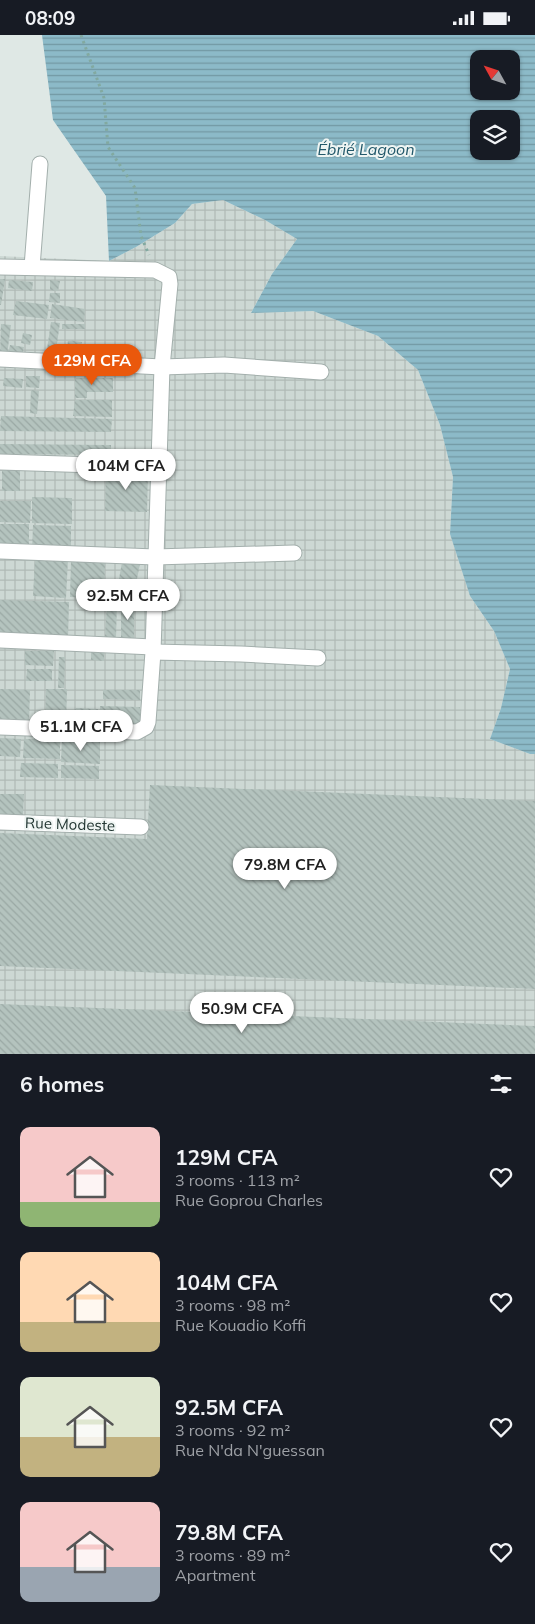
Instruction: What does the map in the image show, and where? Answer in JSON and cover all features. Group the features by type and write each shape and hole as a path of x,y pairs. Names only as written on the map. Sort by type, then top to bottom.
{"street":[{"path":"32,267 40,164"},
{"path":"0,267 154,270 169,277 170,284 162,367 153,649 148,722 146,727 137,732 0,727"},
{"path":"0,359 162,367 224,365 321,372"},
{"path":"0,462 158,467"},
{"path":"0,551 155,557 294,553"},
{"path":"0,640 318,658"},
{"name":"Rue Modeste","path":"0,822 141,827"}],"path":[{"path":"81,35 104,98 108,147 135,187 142,236 154,270"}],"shaded area":[{"path":"223,200 265,220 297,239 272,274 251,313 313,311 378,336 418,370 440,425 453,477 450,534 470,596 494,631 510,669 501,708 490,739 530,754 535,754 535,1054 0,1054 0,256 109,261 175,223 192,204"}],"water":[{"name":"Ébrié Lagoon","path":"42,35 535,35 535,754 530,754 490,739 501,708 510,669 494,631 470,596 450,534 453,477 440,425 418,370 378,336 313,311 251,313 272,274 297,239 265,220 223,200 192,204 175,223 109,261 106,196 53,120"}],"building":[{"path":"0,279 5,279 1,305 0,305"},
{"path":"9,280 33,282 32,291 8,288"},
{"path":"50,280 60,281 58,291 50,290"},
{"path":"50,293 60,293 60,303 49,302"},
{"path":"16,301 49,305 47,319 13,315"},
{"path":"52,304 85,309 84,322 50,318"},
{"path":"51,322 60,323 55,357 46,356"},
{"path":"1,324 11,325 7,355 0,355"},
{"path":"62,324 85,324 85,329 62,329"},
{"path":"23,333 32,335 30,345 21,343"},
{"path":"68,340 82,342 79,360 66,358"},
{"path":"10,345 24,347 22,357 8,355"},
{"path":"26,376 40,376 39,388 26,387"},
{"path":"4,378 23,379 22,388 3,386"},
{"path":"75,378 113,378 113,392 87,392 87,398 75,398"},
{"path":"31,390 39,391 37,414 30,413"},
{"path":"75,400 112,400 112,417 73,416"},
{"path":"1,416 112,419 111,432 0,431"},
{"path":"0,444 111,445 111,455 0,454"},
{"path":"2,467 20,467 20,491 2,491"},
{"path":"106,471 148,472 147,512 105,511"},
{"path":"32,497 72,498 72,524 32,523"},
{"path":"0,501 31,501 30,523 0,522"},
{"path":"0,524 29,524 29,550 0,549"},
{"path":"33,525 71,526 71,551 32,550"},
{"path":"35,558 68,559 66,598 33,596"},
{"path":"71,561 105,562 104,598 70,597"},
{"path":"122,562 140,564 133,599 116,596"},
{"path":"0,600 69,602 68,639 0,637"},
{"path":"107,602 117,602 116,638 105,637"},
{"path":"121,604 134,604 134,638 121,638"},
{"path":"25,651 54,651 53,666 25,665"},
{"path":"91,652 104,653 104,661 91,660"},
{"path":"59,657 65,657 64,688 58,688"},
{"path":"27,669 52,669 52,681 26,681"},
{"path":"0,689 30,690 29,724 0,724"},
{"path":"46,689 67,689 66,726 45,725"},
{"path":"103,690 140,690 140,700 103,699"},
{"path":"100,706 140,707 140,727 100,727"},
{"path":"75,708 98,709 98,727 74,726"},
{"path":"0,738 21,739 20,757 0,756"},
{"path":"24,739 60,740 60,759 23,758"},
{"path":"62,739 100,741 100,764 61,762"},
{"path":"21,763 58,764 58,778 20,777"},
{"path":"61,765 99,766 99,779 61,778"},
{"path":"150,785 535,801 535,989 0,966 0,833 147,839"},
{"path":"0,794 24,794 23,815 0,814"},
{"path":"0,1004 535,1026 535,1054 0,1054"}]}
